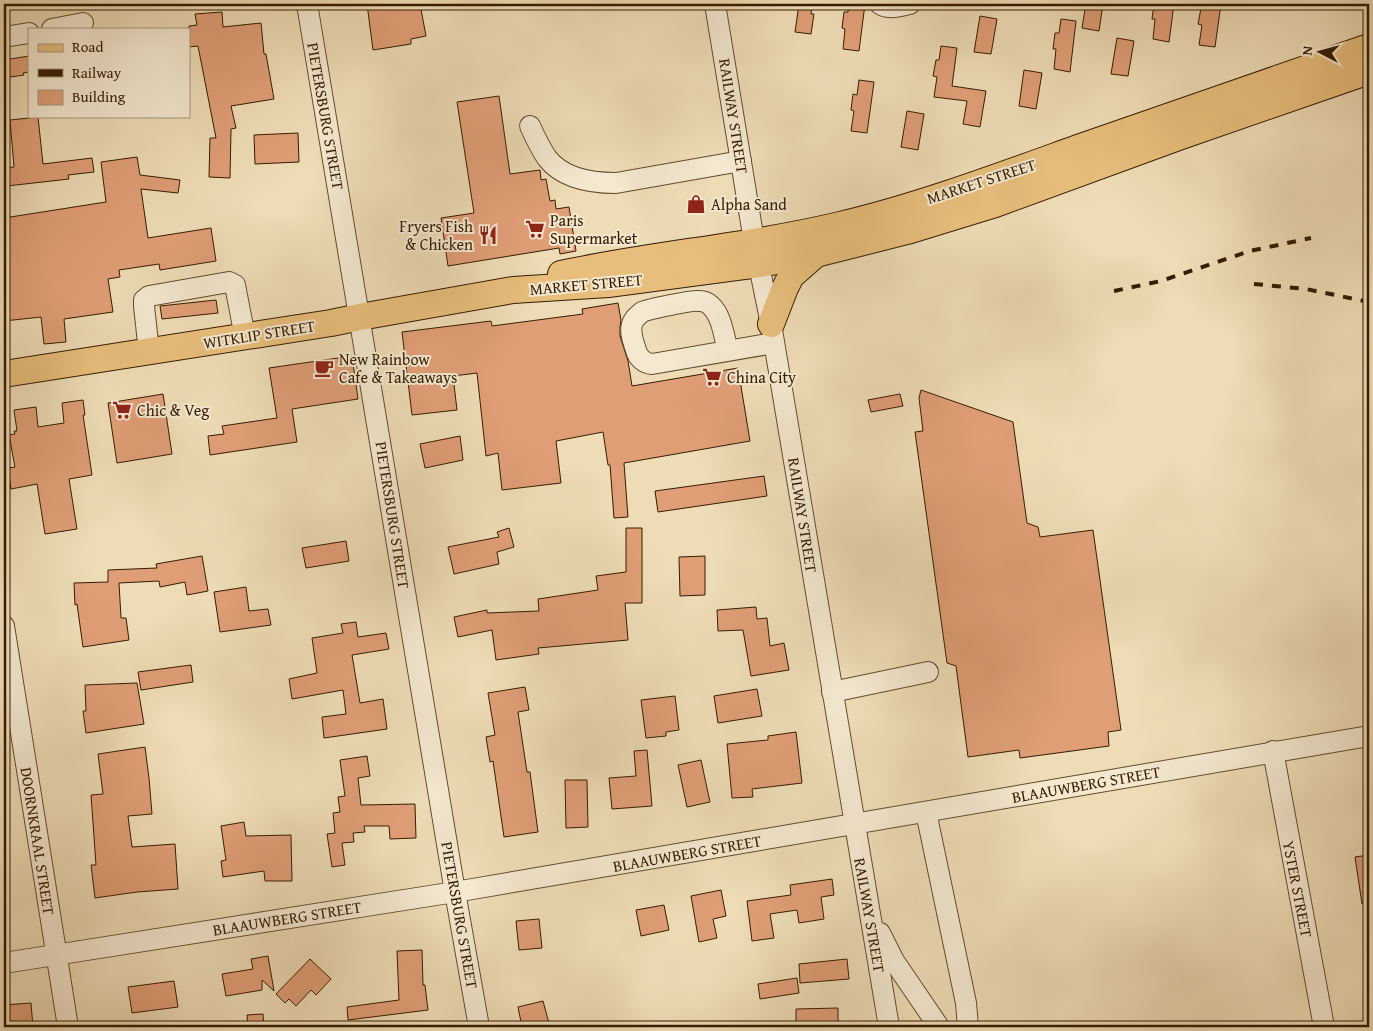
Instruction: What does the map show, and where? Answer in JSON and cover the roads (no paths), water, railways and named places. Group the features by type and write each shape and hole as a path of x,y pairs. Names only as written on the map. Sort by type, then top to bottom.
{"main road":[{"name":"MARKET STREET","path":"757,253 803,234 891,211 980,183 1369,47"},
{"name":"MARKET STREET","path":"513,290 560,274 602,265 757,253 816,254 907,231 995,204 1181,136 1369,71"},
{"path":"773,334 785,288 792,276 816,254"},
{"name":"WITKLIP STREET","path":"4,374 331,323 513,290"}],"street":[{"name":"PIETERSBURG STREET","path":"307,4 479,1027"},
{"name":"RAILWAY STREET","path":"715,4 757,253 773,334 889,1027"},
{"path":"880,4 888,7 910,4"},
{"path":"57,28 83,23"},
{"path":"4,37 28,33"},
{"path":"530,126 548,159 559,170 573,177 600,183 616,183 741,161"},
{"path":"148,352 144,300 150,296 229,282 234,285 245,337"},
{"path":"728,351 718,315 705,302 692,301 643,312 633,321 631,327 636,353 642,360 652,364 728,351 773,334"},
{"name":"DOORNKRAAL STREET","path":"4,626 68,1027"},
{"path":"832,692 928,672"},
{"name":"BLAAUWBERG STREET","path":"4,963 456,892 1369,736"},
{"name":"YSTER STREET","path":"1273,751 1324,1027"},
{"path":"926,812 966,1004 968,1027"},
{"path":"870,914 894,960 938,1027"}],"railway":[{"path":"1114,291 1161,281 1250,251 1311,238"},
{"path":"1254,284 1306,289 1369,302"}],"place":[{"name":"Alpha Sand","path":"696,204"},
{"name":"Paris Supermarket","path":"535,229"},
{"name":"Fryers Fish & Chicken","path":"488,235"},
{"name":"New Rainbow Cafe & Takeaways","path":"324,368"},
{"name":"China City","path":"712,377"},
{"name":"Chic & Veg","path":"122,410"}]}
